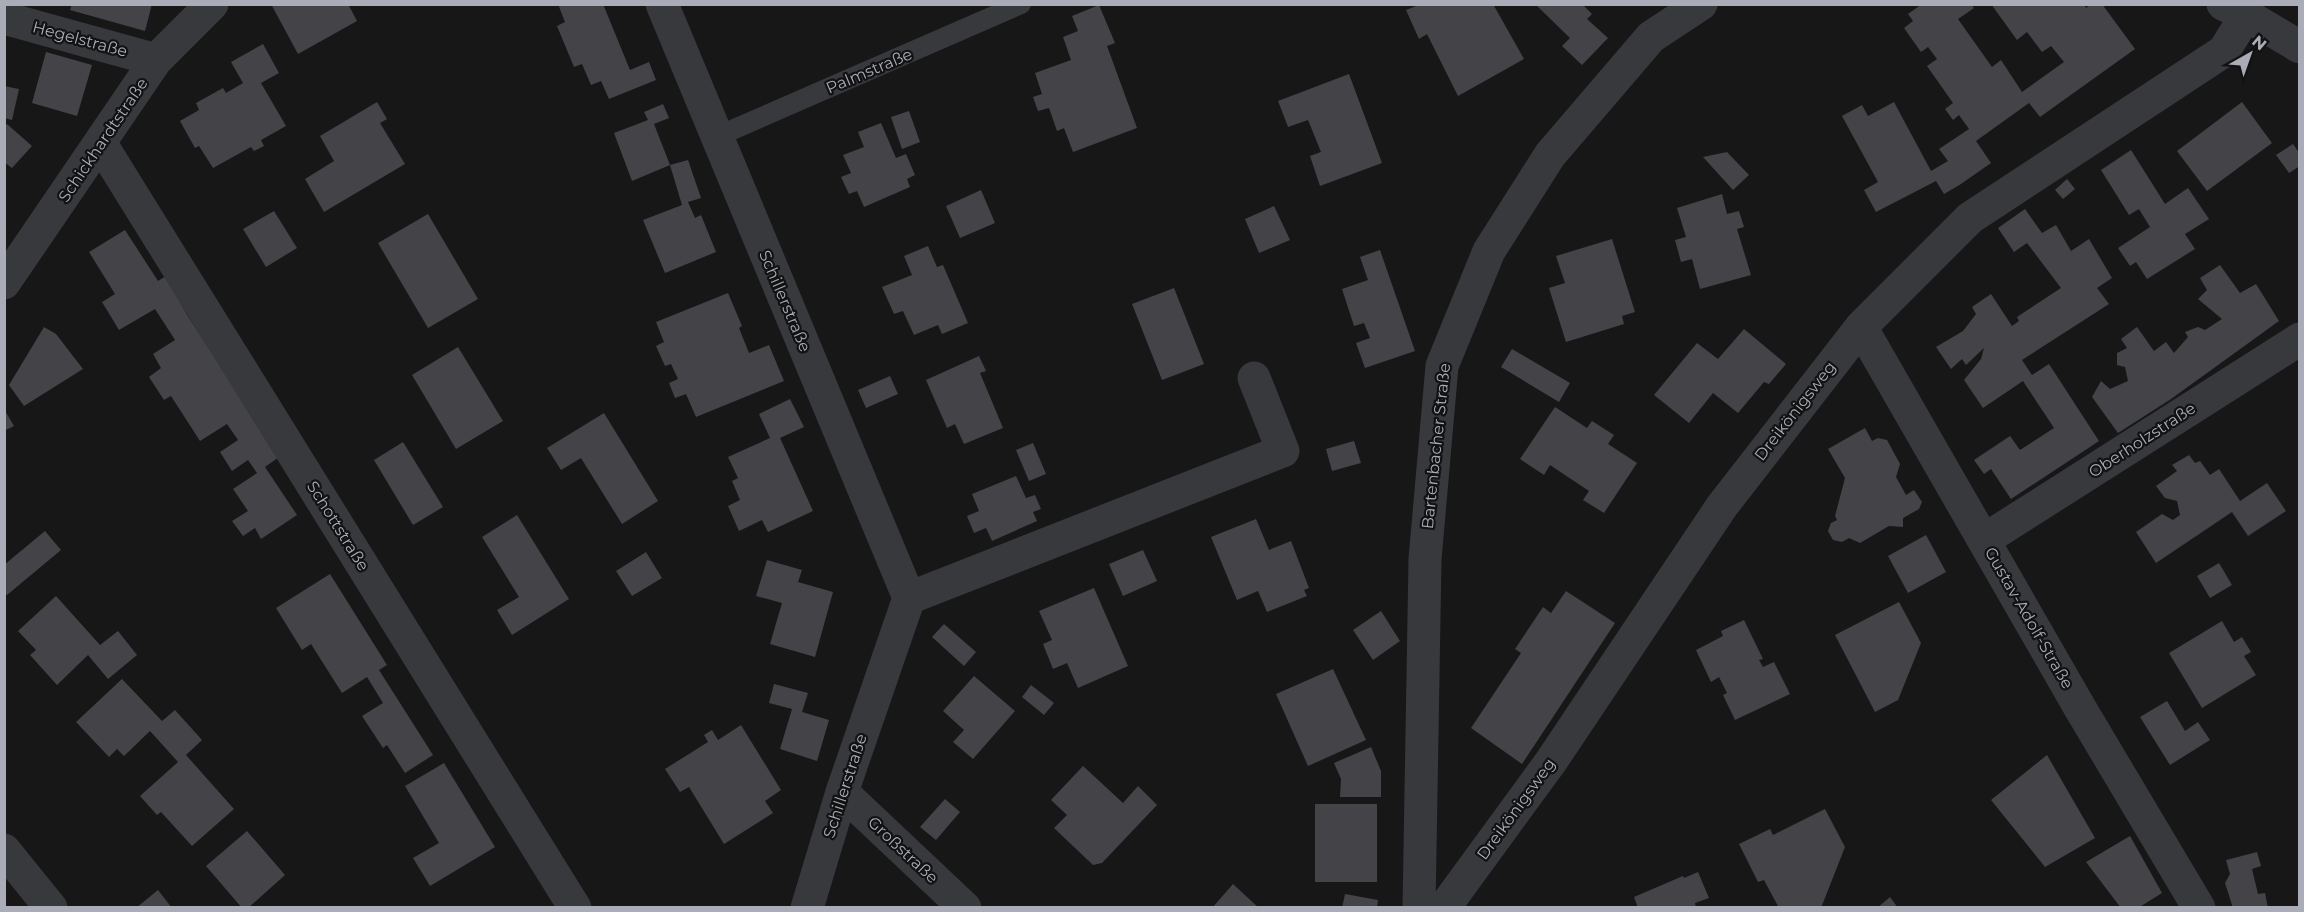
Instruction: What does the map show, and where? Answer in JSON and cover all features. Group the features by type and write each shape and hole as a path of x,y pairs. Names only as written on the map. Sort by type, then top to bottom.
{"street":[{"name":"Schickhardtstraße","path":"4,284 156,60 212,4"},
{"name":"Schillerstraße","path":"662,4 909,598 842,792 807,908"},
{"name":"Bartenbacher Straße","path":"1419,908 1425,559 1442,366 1489,251 1550,155 1651,37 1701,4"},
{"path":"2239,8 2300,47"},
{"name":"Dreikönigsweg","path":"1444,908 1552,760 1722,506 1861,327 1970,218 2224,51 2239,8"},
{"name":"Hegelstraße","path":"4,18 156,60"},
{"name":"Schottstraße","path":"100,144 575,908"},
{"name":"Gustav-Adolf-Straße","path":"1861,327 2080,708 2199,908"},
{"name":"Oberholzstraße","path":"1984,540 2300,339"},
{"path":"909,598 1282,451 1254,378"},
{"name":"Großstraße","path":"842,792 965,908"},
{"path":"4,850 51,908"}],"lane":[{"name":"Palmstraße","path":"716,137 1021,4"}],"building":[{"path":"72,4 152,4 145,31 70,10"},
{"path":"271,4 348,4 357,21 298,54"},
{"path":"558,4 603,4 630,70 649,62 656,80 609,99 601,81 591,85 582,64 574,67 557,26 565,22"},
{"path":"1421,4 1493,4 1524,59 1458,96 1427,34 1419,39 1406,10"},
{"path":"1535,4 1582,4 1592,14 1587,19 1608,38 1582,65 1562,46 1570,38"},
{"path":"1922,4 1971,4 1974,8 1958,19 1992,67 2001,60 2022,92 2064,62 2051,46 2042,52 2027,32 2017,40 1991,4 2084,4 2086,8 2091,4 2102,4 2135,49 2040,117 2029,103 1976,141 1991,163 1961,184 1944,194 1936,181 1876,212 1864,190 1878,182 1842,116 1862,105 1868,116 1894,102 1931,171 1948,161 1939,149 1969,129 1959,115 1953,120 1945,109 1953,103 1927,66 1937,59 1928,47 1921,52 1904,28 1913,21 1908,14"},
{"path":"1099,5 1115,43 1107,46 1137,128 1073,152 1064,128 1057,131 1049,108 1038,111 1033,97 1042,94 1035,73 1071,60 1063,37 1078,31 1072,16"},
{"path":"263,44 279,73 261,83 286,126 261,140 264,146 254,151 251,147 213,168 199,146 195,148 180,121 199,110 196,103 223,88 226,93 243,83 231,62"},
{"path":"46,52 92,65 77,116 32,103"},
{"path":"1349,74 1382,163 1320,186 1310,156 1321,152 1308,120 1288,127 1278,101"},
{"path":"4,86 19,89 12,120 4,118"},
{"path":"377,102 387,119 380,123 405,164 324,212 305,179 334,161 320,136"},
{"path":"2242,102 2272,143 2207,191 2177,151"},
{"path":"663,104 669,118 654,124 670,165 632,181 614,133 648,120 644,112"},
{"path":"909,111 920,142 902,149 891,117"},
{"path":"881,123 896,158 906,154 915,175 907,179 910,187 864,207 857,191 849,194 841,177 851,173 843,155 864,147 858,132"},
{"path":"7,124 32,146 12,168 4,162 4,127"},
{"path":"2293,144 2300,154 2300,166 2289,173 2276,155"},
{"path":"2131,150 2165,204 2188,188 2209,219 2185,234 2195,249 2147,279 2136,262 2130,266 2118,248 2150,227 2139,209 2129,215 2101,170"},
{"path":"1727,152 1749,175 1733,190 1703,157"},
{"path":"688,160 701,198 688,202 695,218 701,215 716,252 665,273 643,220 682,205 670,165"},
{"path":"2067,179 2075,189 2063,199 2055,190"},
{"path":"981,190 995,223 960,238 946,206"},
{"path":"1722,194 1727,214 1739,211 1744,227 1737,229 1751,275 1700,289 1692,259 1681,262 1675,240 1686,237 1677,208"},
{"path":"1274,206 1290,240 1259,253 1245,219"},
{"path":"2025,209 2042,233 2056,225 2071,251 2089,239 2112,278 2097,288 2109,304 2022,360 2032,375 2049,364 2099,441 2011,499 1991,469 1984,474 1974,460 2010,436 2020,450 2054,428 2023,381 1983,408 1964,380 1981,359 1984,348 1966,365 1962,359 1951,369 1936,347 1963,331 1976,314 1972,307 1991,294 2012,326 2019,321 2017,317 2061,288 2027,243 2014,252 1998,228"},
{"path":"274,211 297,248 266,267 243,229"},
{"path":"428,214 478,299 428,328 378,243"},
{"path":"125,230 158,281 166,276 186,313 279,457 265,467 297,515 261,539 255,528 243,536 232,521 248,511 233,489 257,473 248,460 232,471 220,452 238,440 227,424 200,441 171,396 164,400 149,377 161,368 153,354 175,340 155,309 119,330 102,302 115,294 89,252"},
{"path":"1612,239 1635,312 1622,316 1624,324 1566,342 1549,288 1565,283 1556,256"},
{"path":"928,246 937,267 943,265 968,323 942,334 938,325 914,335 903,311 894,314 882,287 912,275 904,256"},
{"path":"1380,250 1415,351 1365,368 1356,343 1370,338 1364,323 1354,326 1342,289 1368,280 1360,257"},
{"path":"2220,265 2240,293 2256,284 2279,321 2171,399 2118,433 2092,397 2101,381 2110,389 2128,381 2125,367 2117,365 2117,353 2127,348 2121,339 2137,327 2154,351 2166,342 2174,353 2188,337 2185,332 2198,327 2205,330 2222,319 2198,299 2207,290 2200,278"},
{"path":"1174,288 1204,364 1162,380 1132,304"},
{"path":"728,293 742,326 739,328 749,353 769,345 784,381 696,417 686,394 675,398 669,383 678,379 671,364 665,366 656,346 664,342 656,322"},
{"path":"44,327 56,334 83,369 24,406 9,385"},
{"path":"1744,329 1786,364 1769,384 1764,382 1738,413 1713,393 1689,423 1654,395 1697,343 1718,359"},
{"path":"458,347 503,421 456,449 412,375"},
{"path":"1512,349 1570,383 1559,402 1501,367"},
{"path":"979,356 986,371 980,373 1003,428 964,444 955,424 947,428 926,380"},
{"path":"890,376 898,394 866,408 858,390"},
{"path":"790,399 804,427 780,438 813,511 768,532 762,520 739,531 728,506 740,500 732,481 738,478 728,457 770,438 759,414"},
{"path":"1555,407 1587,428 1592,421 1614,435 1608,444 1637,463 1604,513 1583,500 1589,491 1550,465 1544,475 1520,459"},
{"path":"4,409 14,426 4,431"},
{"path":"604,413 658,501 622,524 581,458 561,470 547,448"},
{"path":"1865,428 1872,441 1878,438 1887,440 1900,464 1896,477 1906,495 1914,490 1922,502 1919,509 1903,518 1903,527 1889,526 1860,543 1849,538 1842,542 1833,540 1828,531 1831,523 1837,520 1835,516 1845,478 1828,449"},
{"path":"1354,441 1361,463 1332,471 1326,449"},
{"path":"403,442 443,507 413,525 374,460"},
{"path":"1033,443 1046,474 1029,481 1016,450"},
{"path":"2189,455 2195,463 2200,461 2210,475 2219,469 2240,501 2267,483 2286,511 2248,536 2232,512 2156,563 2136,532 2162,514 2173,520 2180,515 2177,501 2165,498 2156,486 2177,471 2172,465"},
{"path":"1016,476 1026,498 1035,495 1041,509 1033,512 1037,521 992,541 986,528 974,533 967,516 979,511 972,494"},
{"path":"517,515 569,599 512,635 497,610 519,597 482,537"},
{"path":"1256,519 1269,550 1291,541 1309,588 1304,590 1307,596 1267,612 1258,591 1237,600 1211,537"},
{"path":"45,531 61,550 7,595 4,592 4,565"},
{"path":"1926,535 1946,572 1908,593 1888,556"},
{"path":"1143,550 1157,581 1123,596 1109,564"},
{"path":"646,552 662,578 632,596 616,571"},
{"path":"767,560 802,570 798,582 833,592 815,657 770,644 782,603 756,596"},
{"path":"2219,563 2232,585 2210,598 2197,576"},
{"path":"330,574 387,665 379,670 433,755 405,773 387,745 383,748 362,716 383,703 367,677 342,693 311,644 302,650 276,608"},
{"path":"1094,588 1128,666 1078,688 1067,663 1053,669 1043,644 1052,640 1039,611"},
{"path":"1566,591 1615,623 1522,764 1471,728 1521,653 1515,649 1543,607 1551,613"},
{"path":"56,596 100,645 118,631 137,655 108,679 88,655 57,685 30,655 36,650 18,631"},
{"path":"1899,602 1921,643 1898,700 1875,712 1835,635"},
{"path":"1381,611 1400,641 1373,660 1353,630"},
{"path":"1744,620 1763,659 1759,660 1763,667 1774,662 1790,694 1735,720 1723,695 1727,693 1719,677 1711,682 1696,650 1723,636 1721,631"},
{"path":"2222,621 2234,642 2242,637 2251,652 2244,656 2256,675 2202,708 2169,653"},
{"path":"944,624 976,652 964,666 932,637"},
{"path":"1333,669 1366,740 1308,766 1276,694"},
{"path":"974,676 1015,711 973,759 953,742 964,730 943,711"},
{"path":"122,679 162,721 175,710 202,740 186,755 234,809 192,846 161,812 157,815 140,796 178,762 150,731 124,756 117,749 109,757 76,722"},
{"path":"774,684 808,693 802,712 829,720 817,761 780,749 792,709 769,703"},
{"path":"1031,685 1054,703 1044,715 1022,697"},
{"path":"2167,701 2185,731 2198,722 2210,740 2170,765 2140,717"},
{"path":"741,725 781,790 765,801 773,813 724,844 689,787 680,792 665,769 708,742 704,735 712,730 718,740"},
{"path":"1371,747 1381,771 1381,797 1340,797 1341,779 1334,763"},
{"path":"2047,755 2095,838 2045,867 1991,800"},
{"path":"444,763 495,847 430,886 413,858 439,843 405,786"},
{"path":"1083,766 1123,803 1138,786 1157,805 1102,863 1093,865 1054,828 1067,815 1051,800"},
{"path":"945,799 960,812 936,840 920,827"},
{"path":"1315,804 1377,804 1377,882 1315,882"},
{"path":"1825,809 1845,847 1821,908 1779,908 1764,880 1758,882 1739,844 1770,829 1773,835"},
{"path":"247,831 285,875 248,908 242,908 206,866"},
{"path":"2130,836 2162,893 2138,908 2121,908 2086,862"},
{"path":"2257,852 2261,866 2252,869 2258,894 2265,893 2268,908 2233,908 2225,883 2230,874 2226,860"},
{"path":"1698,872 1709,898 1695,903 1696,908 1638,908 1634,897"},
{"path":"1233,884 1259,908 1212,908"},
{"path":"158,890 172,908 136,908"},
{"path":"1345,894 1378,900 1377,908 1342,908"},
{"path":"1890,897 1898,908 1877,908"}]}
